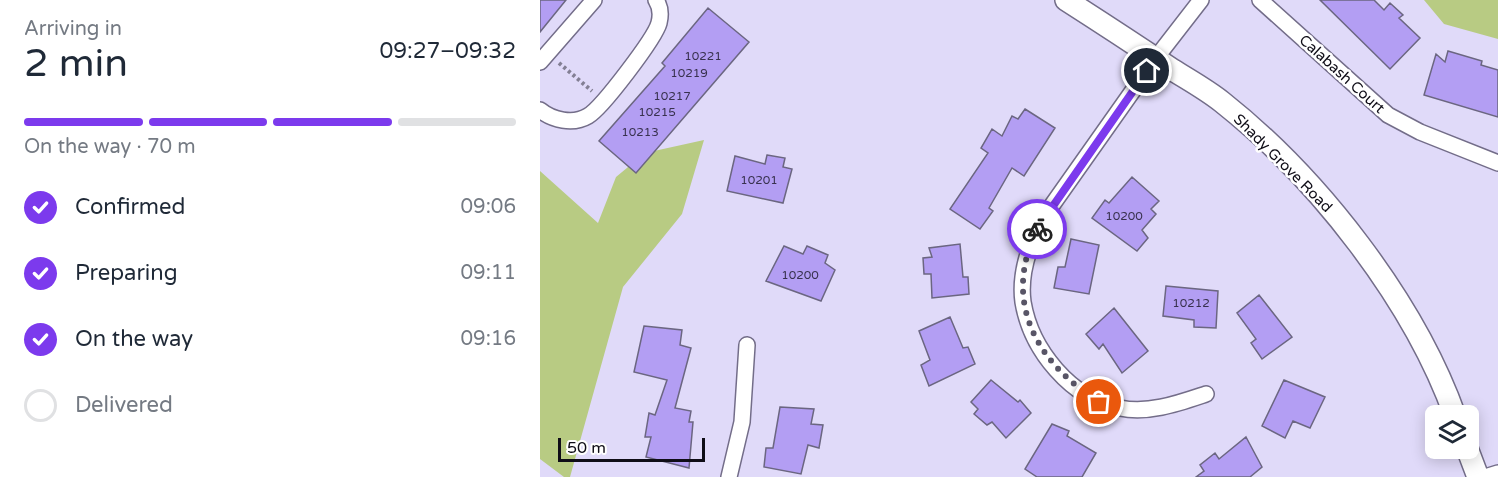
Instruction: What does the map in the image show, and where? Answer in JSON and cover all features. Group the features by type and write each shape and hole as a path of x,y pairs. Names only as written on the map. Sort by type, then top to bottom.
{"main road":[{"name":"Shady Grove Road","path":"1066,0 1222,102 1321,197 1383,278 1417,335 1447,392 1451,405"},
{"path":"1471,459 1478,477"}],"street":[{"path":"540,62 594,0"},
{"path":"540,110 547,116 570,122 589,116 651,42 659,22 659,5 656,0"},
{"path":"1201,0 1156,58 1043,218 1031,241 1025,267 1023,300 1030,329 1053,364 1075,387 1099,402 1121,409 1146,409 1171,406 1206,394"},
{"name":"Calabash Court","path":"1260,0 1388,114 1420,132 1498,163"},
{"path":"729,477 742,422 747,345"},
{"path":"1485,477 1498,473"}],"path":[{"path":"556,61 603,100"}],"green space":[{"path":"1424,0 1498,0 1498,39 1444,24"},
{"path":"704,140 682,214 623,287 570,477 564,477 540,459 540,171 598,223 616,177 645,153"}],"building":[{"path":"540,0 566,0 540,32"},
{"path":"1320,0 1374,0 1384,10 1390,3 1403,15 1399,18 1420,38 1390,69"},
{"path":"708,8 749,42 636,173 599,141 665,66 662,63"},
{"path":"1448,51 1482,61 1481,65 1498,70 1498,117 1424,95 1436,54 1445,62"},
{"path":"1025,109 1055,128 1024,176 1012,168 989,208 993,211 980,229 950,209 988,153 981,148 992,129 1002,136 1012,116 1018,119"},
{"path":"767,155 785,158 783,167 792,169 783,203 727,191 735,156 765,164"},
{"path":"1132,177 1159,201 1151,209 1156,214 1142,230 1148,238 1137,251 1092,218 1105,200 1109,203"},
{"path":"1071,239 1099,245 1089,294 1054,288 1058,267 1065,267"},
{"path":"960,244 963,277 968,277 969,294 932,298 931,274 924,274 923,258 932,257 929,248"},
{"path":"784,246 803,254 807,246 828,255 825,263 835,270 821,301 766,281"},
{"path":"1166,286 1218,291 1216,328 1194,327 1194,320 1163,316"},
{"path":"1259,295 1292,337 1262,359 1251,343 1256,339 1237,313"},
{"path":"1114,308 1148,351 1122,373 1103,344 1099,349 1086,334"},
{"path":"950,317 963,348 968,347 975,364 929,386 921,365 930,360 919,331"},
{"path":"644,326 682,330 680,345 691,348 675,408 691,411 689,422 693,422 689,468 646,457 651,437 645,437 649,413 655,415 667,380 634,372"},
{"path":"991,380 1018,402 1020,400 1031,413 1006,438 992,422 987,425 974,414 978,409 971,402"},
{"path":"1284,380 1325,397 1310,428 1293,421 1285,438 1262,426"},
{"path":"780,407 814,409 811,424 823,425 819,448 808,445 801,474 764,467 766,448 773,448"},
{"path":"1052,424 1069,431 1067,436 1096,453 1082,477 1037,477 1025,469"},
{"path":"1246,437 1262,467 1250,477 1196,477 1204,471 1200,465 1215,453 1219,459"}],"way so far":[{"path":"1037,229 1031,241 1025,267 1023,300 1030,329 1058,371 1075,387 1099,402"}],"route":[{"path":"1037,229 1147,71"}]}
